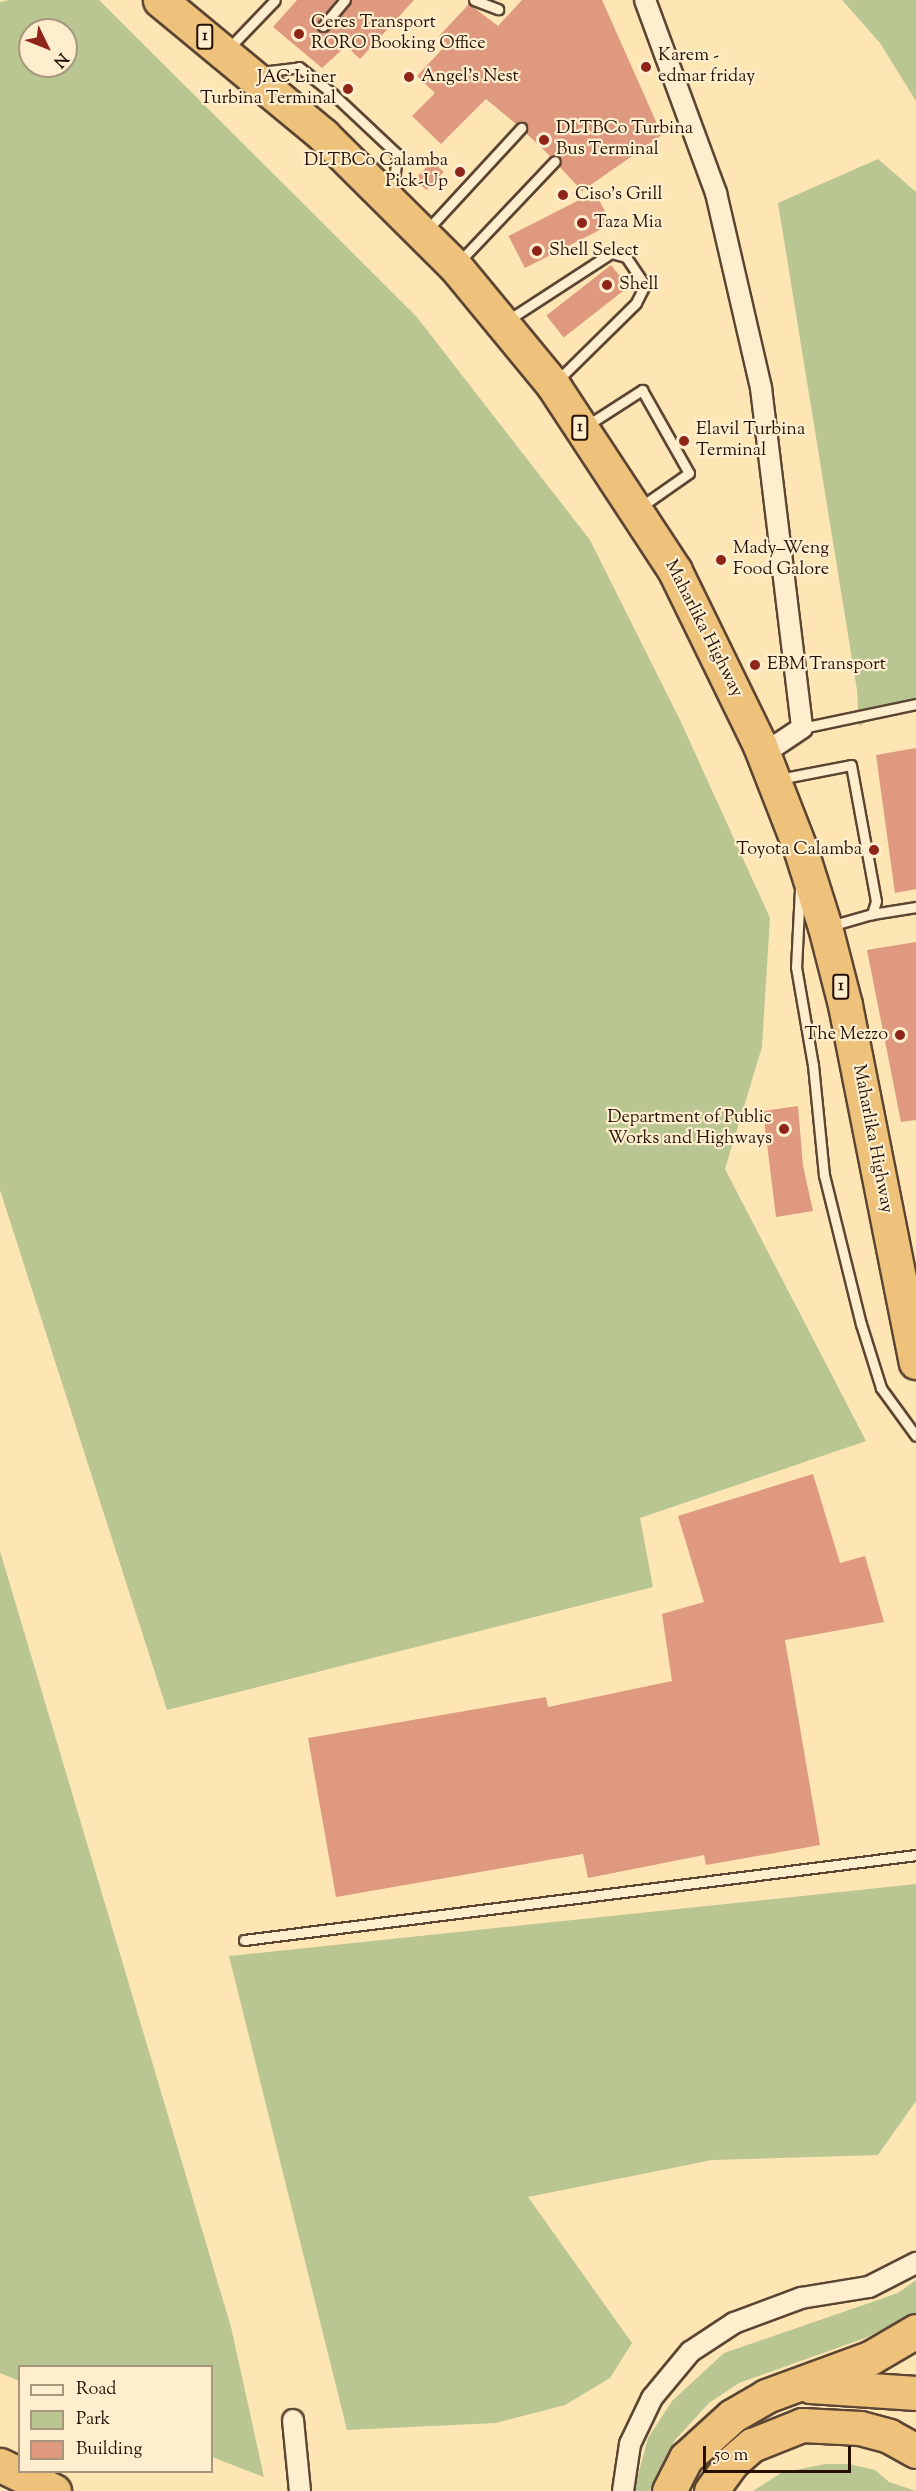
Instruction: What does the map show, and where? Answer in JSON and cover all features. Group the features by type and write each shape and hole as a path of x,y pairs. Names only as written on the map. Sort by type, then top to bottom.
{"highway":[{"name":"Maharlika Highway","path":"159,0 251,74 392,201 455,266 553,385 691,599 768,767 801,851 825,927 845,1005 916,1362"},
{"path":"669,2491 686,2458 716,2428 766,2396 870,2358 916,2331"},
{"path":"801,2385 916,2393"},
{"path":"711,2491 731,2463 753,2445 802,2425 860,2428 889,2436 916,2451"},
{"path":"0,2465 54,2491"}],"street":[{"path":"645,0 716,193 761,388 802,728 768,767"},
{"path":"623,2491 630,2444 652,2398 690,2352 734,2323 801,2298 869,2287 916,2263"},
{"path":"293,2420 300,2491"}],"lane":[{"path":"224,53 275,0"},
{"path":"323,26 345,0"},
{"path":"474,0 498,9"},
{"path":"424,232 521,128"},
{"path":"455,266 555,161"},
{"path":"504,323 611,253 626,257 645,285 636,303 553,385"},
{"path":"581,429 642,390 689,473 635,511"},
{"path":"802,728 916,704"},
{"path":"768,767 851,765 876,902 872,914"},
{"path":"801,851 796,967 813,1065 824,1175 861,1324 881,1388 916,1436"},
{"path":"825,927 872,914 916,907"},
{"path":"244,1940 916,1855"}],"green space":[{"path":"99,0 416,316 590,540 680,720 770,918 762,1047 725,1169 866,1441 640,1518 653,1587 167,1710 0,1190 0,2"},
{"path":"842,0 916,0 916,101 880,43"},
{"path":"878,159 916,192 916,708 874,718 859,726 857,690 778,203"},
{"path":"0,1551 231,2327 264,2477 213,2457 213,2365 18,2365 18,2381 0,2373"},
{"path":"916,1884 916,2101 878,2155 712,2160 528,2197 632,2343 610,2378 565,2405 496,2423 347,2430 229,1956"},
{"path":"916,2280 916,2313 865,2338 739,2383 709,2403 675,2440 650,2491 634,2491 648,2438 672,2401 724,2353 898,2293"},
{"path":"825,2464 849,2464 875,2470 889,2482 916,2491 753,2491 781,2473"}],"building":[{"path":"297,0 336,0 317,24 322,33 352,0 414,0 360,59 346,46 322,68 273,27"},
{"path":"522,0 602,0 662,135 582,191 559,166 560,157 550,156 526,133 526,123 516,124 486,99 441,144 412,116 435,93 417,76 447,44 439,36 469,4 498,26"},
{"path":"432,161 444,172 427,190 415,179"},
{"path":"595,192 611,224 525,268 509,236"},
{"path":"611,265 628,287 564,338 546,315"},
{"path":"916,748 916,889 895,893 876,755"},
{"name":"The Mezzo","path":"916,942 916,1120 901,1122 867,950"},
{"path":"798,1106 803,1166 813,1211 776,1217 763,1111"},
{"path":"813,1474 840,1563 865,1556 884,1622 785,1640 820,1845 706,1865 704,1855 588,1878 583,1854 336,1897 308,1738 546,1697 548,1707 672,1681 662,1614 704,1602 678,1516"}],"place":[{"name":"Ceres Transport RORO Booking Office","path":"299,34"},
{"name":"Karem - edmar friday","path":"646,67"},
{"name":"Angel's Nest","path":"409,77"},
{"name":"JAC Liner Turbina Terminal","path":"348,89"},
{"name":"DLTBCo Turbina Bus Terminal","path":"544,140"},
{"name":"DLTBCo Calamba Pick-Up","path":"460,172"},
{"name":"Ciso's Grill","path":"563,195"},
{"name":"Taza Mia","path":"582,223"},
{"name":"Shell Select","path":"537,251"},
{"name":"Shell","path":"607,285"},
{"name":"Elavil Turbina Terminal","path":"684,441"},
{"name":"Mady–Weng Food Galore","path":"721,560"},
{"name":"EBM Transport","path":"755,665"},
{"name":"Toyota Calamba","path":"874,850"},
{"name":"The Mezzo","path":"900,1035"},
{"name":"Department of Public Works and Highways","path":"784,1129"}]}
